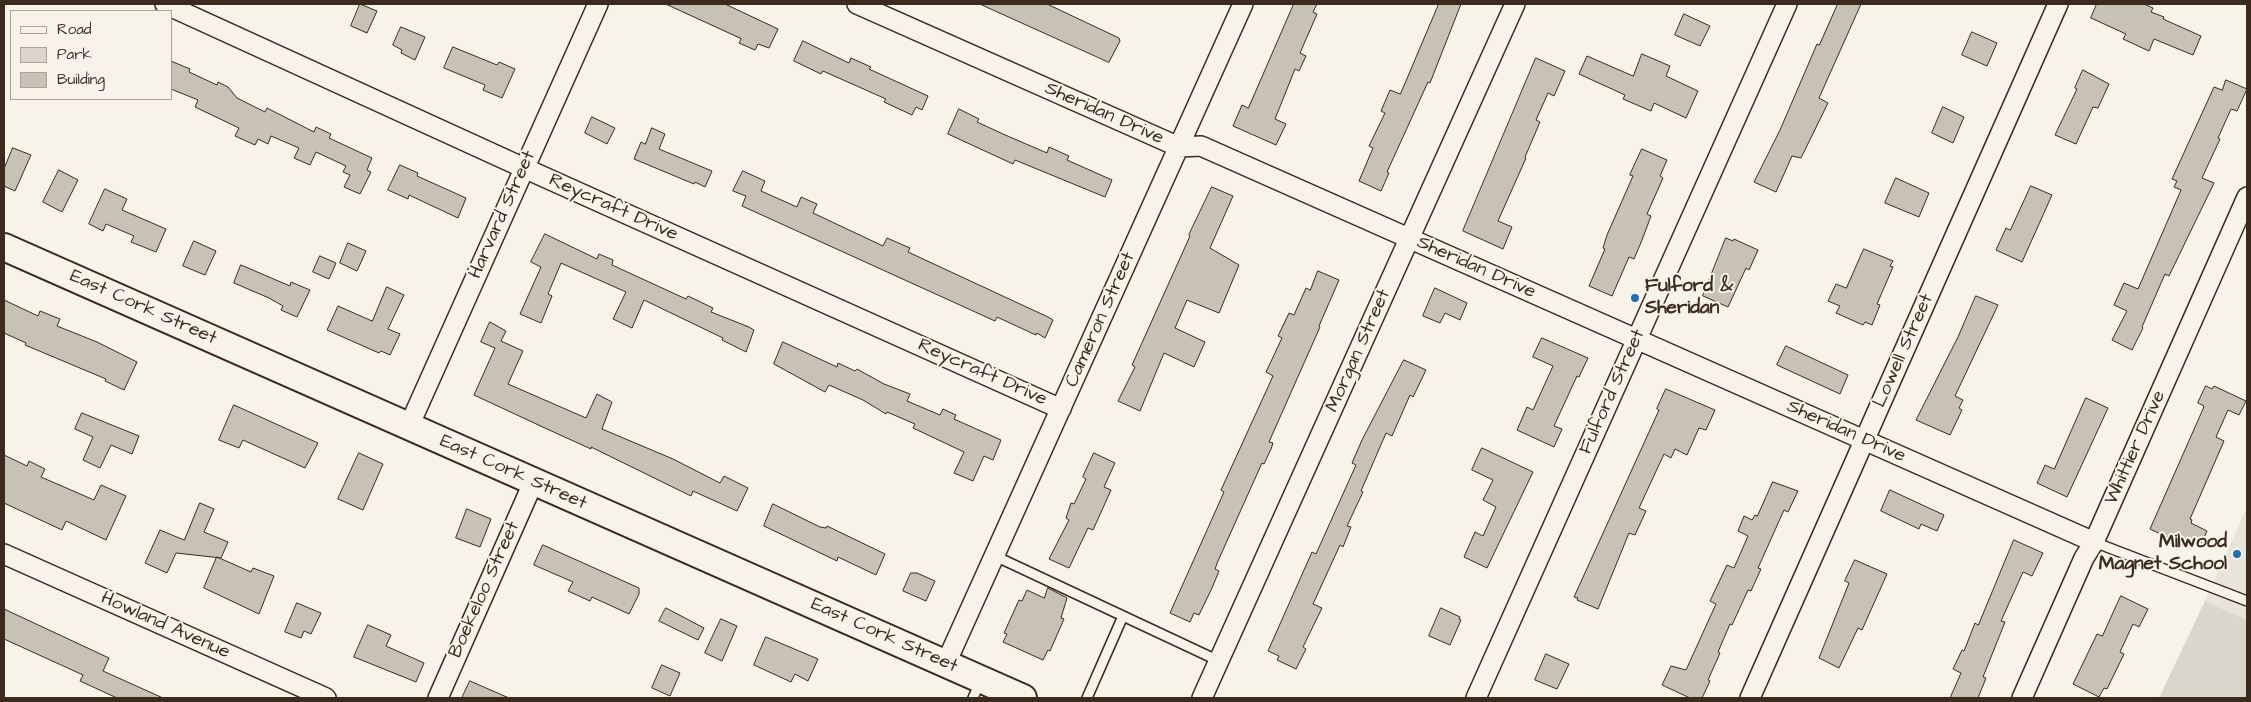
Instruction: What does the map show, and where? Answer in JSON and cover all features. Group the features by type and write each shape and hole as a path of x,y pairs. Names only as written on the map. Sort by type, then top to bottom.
{"street":[{"name":"Reycraft Drive","path":"165,4 524,168 1061,408"},
{"name":"Harvard Street","path":"409,426 598,4"},
{"name":"Sheridan Drive","path":"857,4 1179,147 1201,146 2094,542"},
{"name":"Cameron Street","path":"946,663 1244,4"},
{"name":"Morgan Street","path":"1202,698 1515,4"},
{"name":"Fulford Street","path":"1476,698 1787,4"},
{"name":"Lowell Street","path":"1750,698 2058,4"},
{"name":"Whittier Drive","path":"2022,698 2084,558 2094,542 2247,197"},
{"name":"East Cork Street","path":"4,247 946,663 977,689 1015,697"},
{"name":"Boekeloo Street","path":"438,698 534,482"},
{"name":"Howland Avenue","path":"4,554 326,698"}],"lane":[{"path":"2094,542 2247,601"},
{"path":"995,556 1218,661"},
{"path":"1087,698 1123,616"}],"shaded area":[{"name":"Milwood Magnet School","path":"2247,507 2247,620 2205,601"}],"green space":[{"path":"2205,601 2247,620 2247,698 2159,698"}],"building":[{"path":"360,4 377,11 367,33 351,26"},
{"path":"666,4 725,4 778,29 769,48 758,44 755,50 739,43 741,39"},
{"path":"980,4 1047,4 1119,38 1120,41 1109,62"},
{"path":"1294,4 1317,4 1313,12 1317,14 1300,53 1306,56 1299,71 1295,69 1275,119 1286,124 1276,145 1233,126 1242,105 1248,108"},
{"path":"1439,4 1461,4 1430,83 1428,82 1387,172 1389,173 1381,191 1359,181 1373,148 1369,146 1385,113 1381,111 1390,90 1400,94"},
{"path":"1838,4 1861,4 1819,98 1828,103 1801,158 1792,156 1776,192 1754,182 1780,130 1817,44 1819,45"},
{"path":"2097,4 2144,4 2153,8 2151,12 2164,17 2163,19 2201,36 2193,55 2154,39 2149,51 2123,39 2126,34 2091,18"},
{"path":"1684,14 1710,26 1700,46 1675,35"},
{"path":"401,27 425,37 415,60 401,53 402,50 393,45"},
{"path":"1972,32 1997,43 1987,66 1962,55"},
{"path":"803,41 849,63 851,58 871,67 869,69 928,96 922,110 916,107 912,115 884,102 886,99 823,71 821,74 794,61"},
{"path":"453,47 497,65 499,62 515,69 502,98 483,90 485,85 444,68"},
{"path":"1642,54 1670,66 1666,76 1698,91 1686,118 1654,103 1651,111 1623,99 1625,95 1579,74 1587,56 1633,76"},
{"path":"1536,58 1565,71 1554,96 1548,93 1536,120 1540,122 1526,158 1498,221 1512,227 1503,249 1463,231"},
{"path":"172,61 190,69 189,72 217,85 218,82 228,87 237,98 265,112 267,108 314,132 316,127 331,134 329,138 372,158 367,170 371,172 360,194 344,187 350,175 343,172 346,166 316,152 310,165 294,158 299,148 271,136 268,144 258,139 255,145 235,136 239,128 195,107 198,100 172,89"},
{"path":"2083,70 2109,84 2098,108 2093,107 2076,144 2055,135 2077,89 2075,88"},
{"path":"2226,80 2247,89 2237,111 2231,109 2202,178 2214,183 2169,276 2165,274 2132,350 2112,340 2127,311 2114,305 2124,283 2138,289 2181,190 2174,187 2177,181 2172,179 2214,87 2222,90"},
{"path":"1943,107 1964,117 1953,143 1932,133"},
{"path":"959,109 979,119 977,122 1047,153 1049,147 1069,156 1067,160 1112,180 1105,197 1015,160 1013,164 948,134"},
{"path":"592,117 615,128 607,144 585,133"},
{"path":"652,128 665,134 659,149 712,171 705,187 634,159 641,142 645,144"},
{"path":"13,148 31,155 15,191 4,186 4,169"},
{"path":"1642,149 1667,160 1660,176 1663,178 1647,214 1651,216 1642,240 1634,259 1629,257 1612,296 1589,286 1605,249 1603,248 1607,235 1633,176 1630,175"},
{"path":"400,165 418,173 417,176 466,198 458,218 409,195 408,199 388,190"},
{"path":"59,170 78,180 62,212 43,202"},
{"path":"743,171 765,181 761,191 797,207 801,197 817,204 813,213 883,246 887,238 910,248 908,252 1048,317 1053,320 1045,338 997,317 995,321 742,206 746,196 733,191"},
{"path":"1896,178 1929,193 1919,217 1885,203"},
{"path":"2031,186 2052,195 2022,262 1996,250 2006,228 2010,230"},
{"path":"1212,187 1233,196 1210,248 1239,265 1219,313 1187,300 1175,328 1205,342 1194,367 1164,353 1140,411 1118,401 1135,367 1132,365"},
{"path":"105,189 127,199 122,210 166,229 156,252 131,242 134,236 106,224 103,231 89,224"},
{"path":"545,234 597,259 599,254 613,260 612,265 686,299 688,296 713,308 711,312 749,327 754,330 746,352 722,340 723,338 644,300 632,328 613,319 626,292 561,263 548,294 552,296 541,323 520,314 541,267 531,262"},
{"path":"1726,238 1733,241 1734,239 1758,250 1749,270 1746,268 1728,307 1703,296"},
{"path":"194,241 216,251 205,275 183,266"},
{"path":"348,243 366,251 357,271 340,263"},
{"path":"1864,249 1893,261 1890,266 1893,267 1877,304 1880,305 1872,325 1865,322 1863,325 1836,313 1840,306 1828,301 1836,284 1846,288"},
{"path":"320,256 336,263 329,279 313,272"},
{"path":"241,265 290,286 291,282 310,290 297,317 281,310 283,306 269,298 234,283"},
{"path":"1318,271 1339,280 1269,442 1273,443 1271,449 1264,464 1262,463 1218,561 1215,569 1219,571 1212,588 1199,615 1194,613 1190,622 1170,613 1224,492 1221,490 1273,376 1266,372 1282,338 1278,336 1289,313 1294,315 1306,288 1310,290"},
{"path":"387,287 404,295 388,329 400,334 390,355 381,351 379,353 327,330 338,306 372,321"},
{"path":"1435,288 1467,303 1460,320 1445,313 1440,323 1423,316"},
{"path":"1976,296 1998,305 1955,396 1963,400 1959,408 1962,410 1950,435 1916,420 1958,337"},
{"path":"4,300 38,316 40,311 60,319 57,326 97,342 137,362 124,390 105,381 106,379 25,345 26,343 4,333"},
{"path":"490,322 506,331 501,341 523,351 508,384 586,418 597,394 612,402 602,429 673,459 720,483 724,476 748,488 737,511 693,491 691,496 591,447 591,449 474,395 495,348 481,342"},
{"path":"1542,338 1588,358 1579,377 1577,376 1554,426 1562,429 1554,447 1517,430 1527,407 1533,410 1553,366 1533,357"},
{"path":"783,342 837,367 838,363 855,371 857,369 884,384 910,394 907,401 940,415 943,409 956,415 954,419 1001,440 993,460 984,456 973,481 954,473 964,452 913,428 915,424 887,412 886,414 863,400 829,385 825,392 774,364"},
{"path":"1786,346 1848,375 1840,394 1777,365"},
{"path":"1404,360 1426,370 1413,397 1410,395 1392,436 1386,433 1361,491 1363,492 1347,526 1351,527 1343,547 1340,545 1313,604 1322,608 1303,647 1306,649 1296,669 1277,660 1279,656 1268,651 1312,552 1316,554 1356,465 1352,463 1362,440"},
{"path":"2206,386 2212,389 2214,386 2246,401 2239,415 2228,410 2216,437 2224,441 2190,519 2192,520 2191,523 2207,531 2200,546 2183,537 2180,543 2150,529 2203,409 2204,406 2198,403"},
{"path":"1666,389 1715,410 1706,430 1699,428 1687,455 1675,449 1671,458 1664,454 1639,508 1646,511 1635,535 1629,533 1598,609 1574,597 1659,410 1657,409"},
{"path":"2086,398 2108,408 2067,497 2037,483 2045,465 2054,469"},
{"path":"234,405 318,443 305,468 243,440 239,448 219,440"},
{"path":"82,413 139,436 132,454 111,445 100,468 83,460 93,437 75,429"},
{"path":"1482,448 1533,472 1487,568 1464,557 1475,532 1483,536 1496,507 1483,500 1493,480 1472,470"},
{"path":"359,453 383,464 363,510 338,499"},
{"path":"1094,453 1115,463 1104,487 1111,490 1093,530 1088,528 1069,568 1049,559 1069,520 1066,518 1071,503 1074,504 1086,479 1083,477"},
{"path":"4,455 27,466 29,461 45,469 41,477 94,500 101,485 126,496 106,540 66,521 62,530 4,503"},
{"path":"1773,482 1798,491 1788,512 1784,510 1758,568 1761,569 1751,591 1748,590 1732,625 1730,624 1702,698 1690,698 1662,685 1671,666 1686,670 1716,604 1710,601 1727,565 1734,568 1748,536 1738,531 1744,516 1752,520 1755,515 1757,516"},
{"path":"1890,490 1944,515 1937,531 1921,524 1919,529 1881,511"},
{"path":"200,503 214,509 204,532 228,542 221,558 176,553 167,573 145,563 160,530 184,540"},
{"path":"773,504 820,527 826,528 827,526 885,554 876,575 838,557 837,561 764,526"},
{"path":"467,509 491,519 480,547 456,538"},
{"path":"2014,540 2043,553 2032,576 2023,572 2001,621 2005,622 1983,677 1986,678 1978,698 1950,698 1961,673 1953,669 1962,650 1964,651 1975,623 1978,625"},
{"path":"543,545 639,588 639,594 629,614 592,597 590,601 568,591 573,582 534,565"},
{"path":"217,557 251,572 253,568 274,576 259,614 204,588"},
{"path":"1855,560 1887,574 1862,630 1858,628 1839,668 1819,658 1849,583 1845,581"},
{"path":"911,573 917,573 935,581 926,601 903,591"},
{"path":"1048,588 1067,598 1061,618 1064,619 1050,651 1048,650 1043,660 1003,642 1007,634 1004,633 1019,600 1022,601 1027,590 1044,598"},
{"path":"2121,596 2148,609 2139,627 2133,624 2120,652 2124,654 2107,689 2104,688 2099,697 2073,684 2097,634 2102,636"},
{"path":"297,603 321,613 311,634 304,631 301,638 285,632"},
{"path":"666,608 704,628 698,640 659,621"},
{"path":"1441,608 1460,617 1459,619 1461,620 1450,645 1429,636"},
{"path":"4,609 109,658 103,671 163,698 117,698 80,681 83,675 4,639"},
{"path":"721,619 737,626 722,661 705,653"},
{"path":"368,625 391,635 386,646 424,663 416,682 354,657"},
{"path":"766,637 818,659 808,681 795,674 791,682 754,665"},
{"path":"1546,654 1569,664 1557,689 1535,680"},
{"path":"662,665 680,673 670,696 652,688"},
{"path":"470,681 509,698 462,698"}],"place":[{"name":"Fulford & Sheridan","path":"1635,298"},
{"name":"Milwood Magnet School","path":"2237,554"}]}
